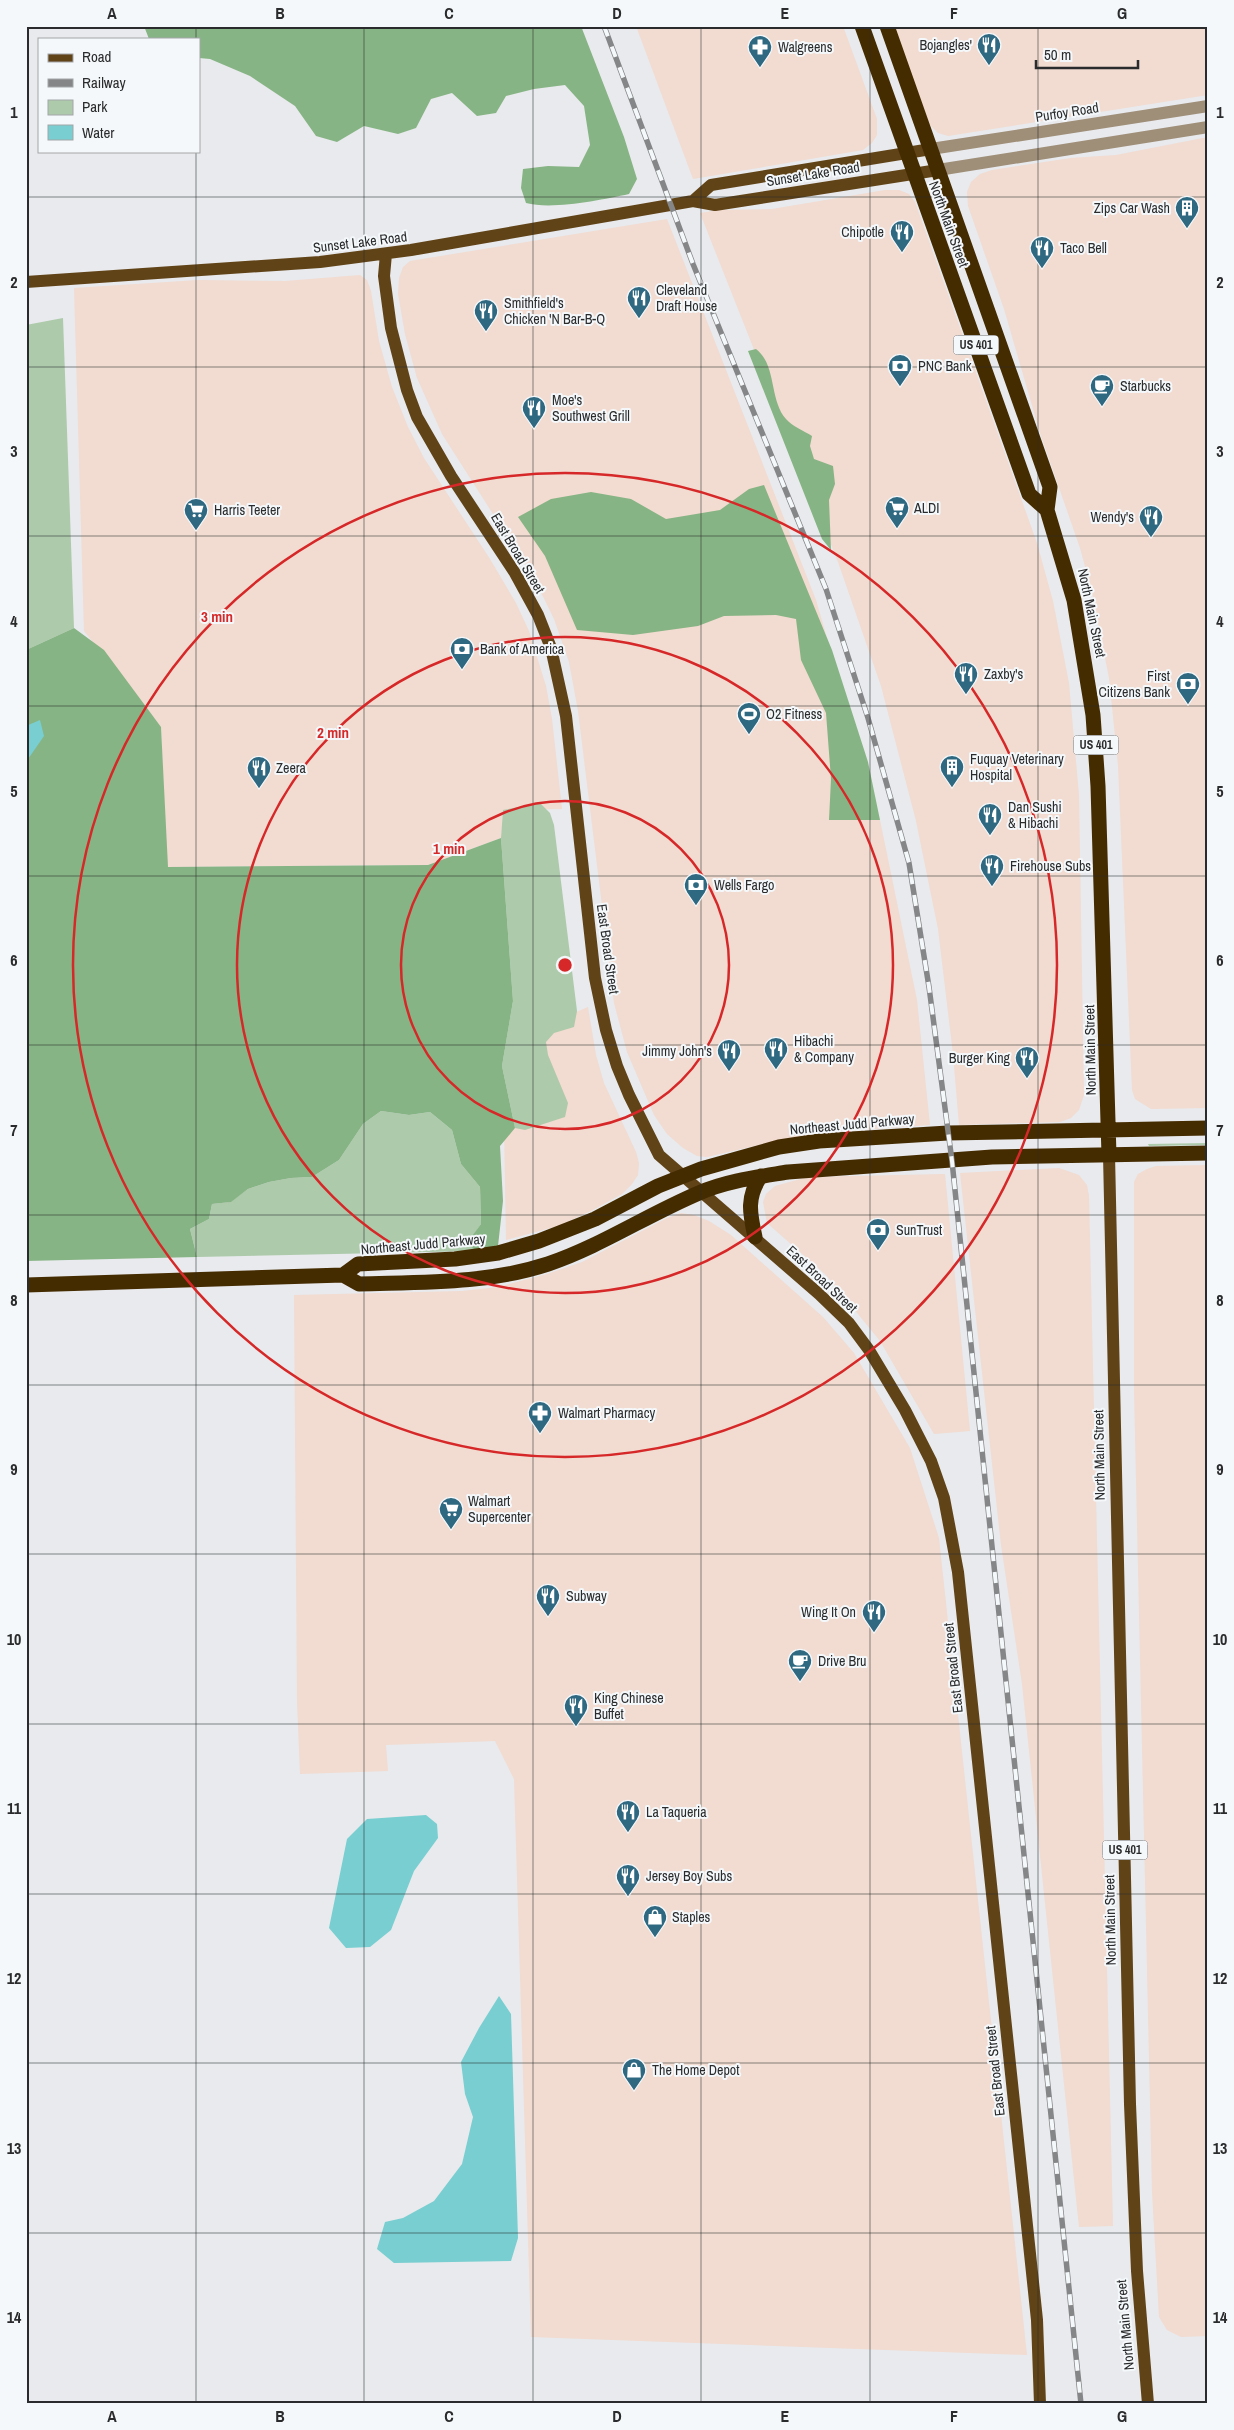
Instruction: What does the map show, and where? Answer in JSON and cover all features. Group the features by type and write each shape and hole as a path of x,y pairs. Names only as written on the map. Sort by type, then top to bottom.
{"highway":[{"name":"North Main Street","path":"862,26 1029,494 1047,510"},
{"name":"North Main Street","path":"887,26 1050,487 1047,510 1074,600 1093,715 1101,866 1109,1155"},
{"name":"Northeast Judd Parkway","path":"343,1275 358,1264 455,1259 498,1253 531,1244 588,1222 646,1191 681,1176 750,1155 819,1141 948,1133 1208,1128"},
{"name":"Northeast Judd Parkway","path":"26,1285 343,1275 359,1284 444,1282 507,1275 577,1253 701,1192 761,1176 788,1172 1002,1157 1208,1153"},
{"path":"755,1237 749,1203 754,1186 761,1176"}],"main road":[{"name":"Sunset Lake Road","path":"693,201 711,186 931,149"},
{"name":"Sunset Lake Road","path":"26,282 226,270 386,254 693,201 715,205 938,170"},
{"name":"East Broad Street","path":"386,254 384,276 391,328 407,390 415,412 446,468 515,573 538,615 551,648 566,716 595,978 606,1030 617,1066 645,1129 659,1155 681,1176 755,1237 837,1312 869,1350 920,1437 944,1498 958,1572 1024,2191 1036,2320 1040,2404"},
{"name":"North Main Street","path":"1109,1155 1130,2104 1137,2271 1148,2404"}],"street":[{"name":"Purfoy Road","path":"931,149 1208,106"},
{"path":"938,170 1208,127"}],"shaded area":[{"path":"636,26 843,26 877,119 877,135 872,143 863,150 693,179"},
{"path":"893,26 1208,26 1208,95 948,136 938,133 930,125"},
{"path":"1208,137 1208,1108 1151,1109 1135,1099 1132,1090 1118,765 1109,678 1092,592 1080,548 1040,433 1004,309 968,206 967,192 971,182 980,174 992,170 1071,158 1116,155"},
{"path":"885,190 899,190 909,194 915,202 1037,543 1053,601 1069,683 1079,795 1084,1095 1079,1110 1071,1118 1060,1122 959,1125 953,1054 938,929 916,821 881,686 838,562 700,213 719,210 772,209"},
{"path":"667,219 816,600 880,820 917,1000 930,1125 820,1133 707,1157 697,1156 683,1148 667,1134 654,1115 627,1052 614,1003 578,711 569,662 554,619 535,580 442,434 417,378 405,334 398,294 399,278 403,267 410,261"},
{"path":"360,275 367,280 371,291 379,341 392,387 408,427 424,458 490,559 516,603 529,631 546,686 552,719 562,809 503,810 501,838 428,865 167,867 161,727 84,631 74,288 198,280 285,281"},
{"path":"588,1007 596,1055 604,1083 636,1152 639,1163 638,1175 622,1194 591,1211 558,1226 506,1240 504,1126 563,1104 539,1028"},
{"path":"1208,1165 1208,2336 1181,2337 1167,2330 1159,2317 1152,2192 1134,1390 1134,1182 1138,1174 1156,1166"},
{"path":"1059,1168 1079,1175 1087,1185 1089,1196 1113,2226 1079,2227 1022,1684 1001,1545 960,1173"},
{"path":"945,1174 970,1431 934,1434 880,1341 826,1275 767,1223 763,1202 766,1194 775,1186 808,1177"},
{"path":"681,1213 694,1215 709,1221 731,1235 823,1317 854,1353 910,1448 939,1538 1027,2355 531,2337 514,1779 495,1741 386,1745 388,1771 300,1774 297,1701 294,1295 462,1291 498,1287 547,1274 582,1262 667,1218"}],"green space":[{"path":"144,26 581,26 624,137 637,179 629,194 563,205 526,203 521,188 523,169 548,166 579,167 590,145 584,106 565,85 534,89 506,96 496,113 477,116 452,93 431,99 416,128 398,134 364,126 337,142 316,136 295,106 250,76 210,59 200,58 200,38 149,38"},
{"path":"63,318 74,628 26,650 26,325"},
{"path":"756,349 763,356 767,364 777,402 786,419 812,436 810,446 814,459 833,466 835,484 829,500 831,550 822,539 748,351"},
{"path":"764,485 832,650 868,762 880,820 829,820 831,779 826,713 801,660 796,619 776,615 724,616 698,626 633,635 577,630 545,556 518,517 551,499 591,492 631,499 666,519 720,510 749,489"},
{"path":"74,628 104,650 161,727 168,867 428,865 501,838 513,1001 502,1066 515,1128 500,1146 503,1201 498,1246 476,1251 467,1243 481,1224 480,1187 461,1164 452,1130 430,1112 409,1115 381,1111 363,1124 339,1160 312,1177 269,1182 248,1189 231,1202 212,1204 209,1219 190,1229 197,1257 26,1261 26,650"},
{"path":"540,803 550,813 554,825 577,1011 574,1027 554,1033 546,1042 548,1055 568,1103 565,1117 525,1130 515,1128 502,1066 513,1001 501,838 503,810"},
{"path":"381,1111 409,1115 430,1112 452,1130 461,1164 480,1187 481,1224 468,1243 476,1251 197,1257 190,1229 209,1219 212,1204 230,1202 248,1189 269,1182 312,1177 339,1160 363,1124"},
{"path":"1208,1143 1208,1145 1149,1146 1148,1144"}],"water":[{"path":"40,720 44,736 26,762 26,726"},
{"path":"426,1815 437,1824 438,1838 414,1871 391,1930 370,1947 346,1948 329,1928 347,1839 367,1819"},
{"path":"499,1996 511,2014 518,2238 511,2261 394,2263 377,2249 385,2222 403,2218 434,2201 462,2164 473,2117 465,2094 461,2062"}],"railway":[{"path":"604,26 693,264 826,589 868,718 909,863 929,987 952,1161 1081,2404"}],"place":[{"name":"Bojangles'","path":"989,66"},
{"name":"Walgreens","path":"760,68"},
{"name":"Zips Car Wash","path":"1187,229"},
{"name":"Chipotle","path":"902,253"},
{"name":"Taco Bell","path":"1042,269"},
{"name":"Cleveland Draft House","path":"639,319"},
{"name":"Smithfield's Chicken 'N Bar-B-Q","path":"486,332"},
{"name":"PNC Bank","path":"900,387"},
{"name":"Starbucks","path":"1102,407"},
{"name":"Moe's Southwest Grill","path":"534,429"},
{"name":"ALDI","path":"897,529"},
{"name":"Harris Teeter","path":"196,531"},
{"name":"Wendy's","path":"1151,538"},
{"name":"Bank of America","path":"462,670"},
{"name":"Zaxby's","path":"966,695"},
{"name":"First Citizens Bank","path":"1188,705"},
{"name":"O2 Fitness","path":"749,735"},
{"name":"Fuquay Veterinary Hospital","path":"952,788"},
{"name":"Zeera","path":"259,789"},
{"name":"Dan Sushi & Hibachi","path":"990,836"},
{"name":"Firehouse Subs","path":"992,887"},
{"name":"Wells Fargo","path":"696,906"},
{"name":"Hibachi & Company","path":"776,1070"},
{"name":"Jimmy John's","path":"729,1072"},
{"name":"Burger King","path":"1027,1079"},
{"name":"SunTrust","path":"878,1251"},
{"name":"Walmart Pharmacy","path":"540,1434"},
{"name":"Walmart Supercenter","path":"451,1530"},
{"name":"Subway","path":"548,1617"},
{"name":"Wing It On","path":"874,1633"},
{"name":"Drive Bru","path":"800,1682"},
{"name":"King Chinese Buffet","path":"576,1727"},
{"name":"La Taqueria","path":"628,1833"},
{"name":"Jersey Boy Subs","path":"628,1897"},
{"name":"Staples","path":"655,1938"},
{"name":"The Home Depot","path":"634,2091"}]}
